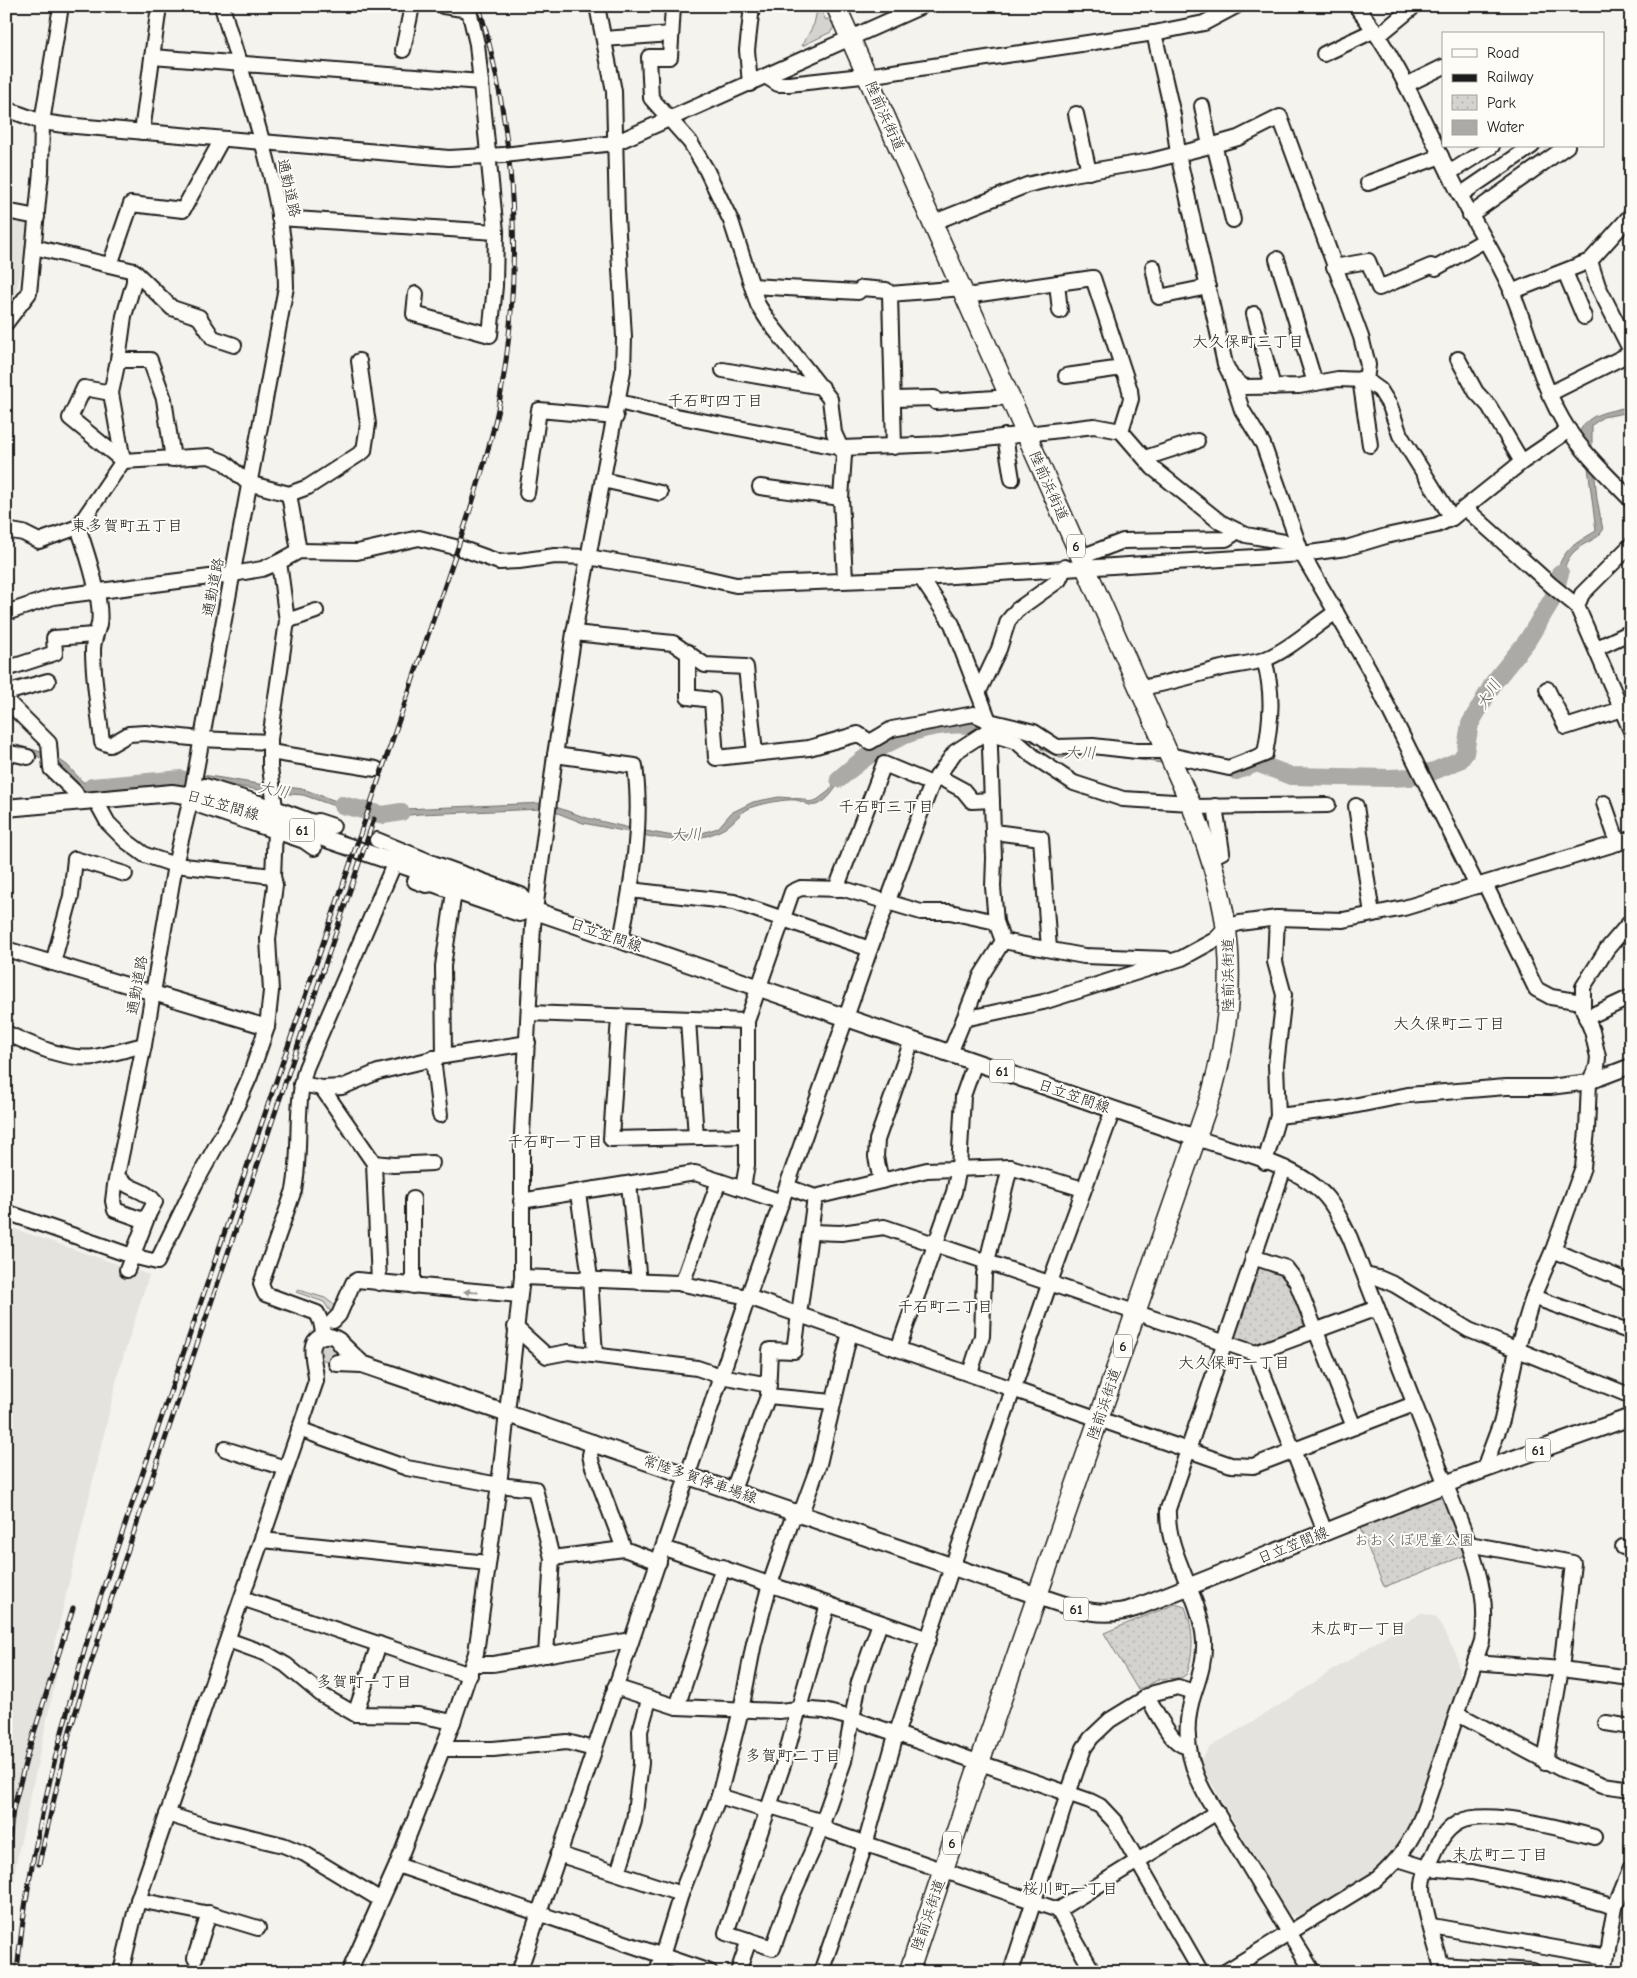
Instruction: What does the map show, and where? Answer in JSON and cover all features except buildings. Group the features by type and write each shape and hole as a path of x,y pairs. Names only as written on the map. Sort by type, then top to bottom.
{"highway":[{"name":"陸前浜街道","path":"836,6 1192,805 1212,857 1222,895 1227,927 1230,991 1228,1023 1212,1092 978,1764 909,1972"}],"main road":[{"name":"日立笠間線","path":"6,808 172,793 191,794 395,862 1196,1138"},
{"path":"340,1342 362,1364"},
{"path":"336,1364 362,1364"},
{"name":"常陸多賀停車場線","path":"362,1364 507,1412 1038,1596"},
{"name":"日立笠間線","path":"1038,1596 1084,1611 1110,1614 1135,1608 1445,1484 1631,1417"}],"street":[{"path":"6,323 29,293 41,171 42,122 61,6"},
{"path":"142,132 159,6"},
{"name":"通勤道路","path":"148,1215 143,1220 115,1210 113,1201 144,1045 175,865 191,794 286,287 286,262 279,218 261,142 222,6"},
{"path":"403,50 412,6"},
{"path":"416,294 414,314 490,335 495,286 496,232 490,157 477,44 469,8 442,6"},
{"path":"349,1972 397,1865 443,1749 472,1669 499,1485 522,1277 522,1134 535,910 555,755 574,632 619,402 623,372 624,337 614,90 597,6"},
{"path":"673,6 670,57 650,57 651,98 690,142 721,200 731,221 758,305 769,322 830,399 834,433 844,455 841,498 845,580"},
{"path":"750,84 747,50 752,6"},
{"path":"6,109 42,122 449,158 490,157 615,143 767,77 922,6"},
{"path":"767,77 778,84 867,76 1154,33 1204,23 1236,6"},
{"path":"1356,6 1377,33 1406,85 1470,215 1511,292 1549,394 1569,430 1631,500"},
{"path":"1324,54 1377,33 1412,8 1410,6"},
{"path":"1154,33 1173,116 1178,154 1225,364 1242,410 1263,444 1302,554"},
{"path":"604,39 671,34"},
{"path":"152,57 482,82"},
{"path":"1406,85 1442,68"},
{"path":"1202,106 1233,220"},
{"path":"1076,114 1089,172"},
{"path":"932,223 1027,185 1178,154 1212,145 1238,138 1280,117 1361,337 1368,365 1363,380 1370,445"},
{"path":"110,265 131,204 182,210 222,139"},
{"path":"1449,173 1489,148"},
{"path":"1460,195 1529,148"},
{"path":"1470,215 1564,148"},
{"path":"1368,183 1441,156"},
{"path":"6,211 37,217"},
{"path":"1511,292 1590,261 1631,215"},
{"path":"279,218 496,232"},
{"path":"1334,267 1368,261 1379,288 1431,266 1436,268 1484,240"},
{"path":"34,247 134,271 172,308 199,317 212,338 234,345"},
{"path":"1277,259 1315,383"},
{"path":"1549,394 1631,352 1598,286 1590,261"},
{"path":"1153,267 1159,297 1208,287"},
{"path":"6,530 23,533 39,541 78,527 123,461 111,393 124,316 134,282 134,271"},
{"path":"1564,272 1584,317"},
{"path":"752,286 858,292 862,288 886,290 890,294 964,292 1093,278 1130,398 1121,431"},
{"path":"1057,283 1060,311"},
{"path":"890,294 894,447"},
{"path":"1254,314 1273,387"},
{"path":"1458,359 1476,392 1489,406 1522,462"},
{"path":"118,360 150,360 164,399 173,459"},
{"path":"111,393 84,388 70,418 123,461 209,456 224,462 248,483 289,494 308,487 364,451 368,424 359,361"},
{"path":"1066,376 1122,368"},
{"path":"723,370 822,387"},
{"path":"1231,376 1244,387 1273,387 1338,379 1363,380 1380,390 1390,406 1400,434 1452,518"},
{"path":"894,400 934,398 936,402 1010,397"},
{"path":"619,402 676,416 842,448 943,444 1094,426 1121,431 1153,468 1220,522 1246,535 1296,544 1369,668 1422,776 1536,989 1551,997 1582,1002"},
{"path":"527,493 539,410 616,416"},
{"path":"1083,562 1302,554 1346,548 1386,536 1437,525 1452,518 1522,462 1569,430"},
{"path":"1005,436 1012,479"},
{"path":"1145,458 1198,441"},
{"path":"604,480 660,493"},
{"path":"760,487 841,498"},
{"path":"289,494 299,550"},
{"path":"1465,508 1556,589 1578,606 1624,702 1631,732"},
{"path":"78,527 89,560 96,591 99,624 94,635 93,650 102,742 110,745 129,734 146,733 270,747 376,769"},
{"path":"6,613 53,597 262,569 279,562 299,550 357,552 419,538 463,549 498,562 556,556 588,557 692,575 736,585 920,578 1065,568 1083,562 1123,541 1226,539 1238,531"},
{"path":"1578,606 1582,594 1631,545"},
{"path":"275,808 270,747 287,621 279,562"},
{"path":"979,691 999,649 1008,621 1017,610 1059,580 1065,568"},
{"path":"920,578 952,624 979,691 990,728 996,922 1003,941"},
{"path":"287,621 316,610"},
{"path":"1140,688 1179,681 1214,670 1264,660 1302,638 1310,629 1336,612"},
{"path":"574,632 673,643 705,665 746,667 755,753"},
{"path":"1597,648 1631,632"},
{"path":"6,668 55,653 54,638 94,635"},
{"path":"688,652 688,697 712,700 716,758 809,748 858,734 870,742 892,729 974,714 990,728 1017,742 1034,758 1074,783 1123,799 1215,806 1328,805"},
{"path":"519,1972 748,1297 870,949 935,780 955,752 990,728 1034,732 1057,747 1093,746 1168,753 1229,768 1265,754 1271,723 1272,694 1264,660"},
{"path":"6,693 48,681"},
{"path":"1546,689 1566,727 1624,702"},
{"path":"6,700 48,743 51,770 88,801 126,841 145,855 175,865 274,876"},
{"path":"6,752 28,757"},
{"path":"555,755 635,766 639,796 630,890 621,940"},
{"path":"836,889 884,764 963,790 972,801 992,800"},
{"path":"314,848 304,841 201,806 191,794 204,786 313,822 318,820 333,826"},
{"path":"964,1019 1043,1002 1175,960 1215,940 1227,927 1240,923 1277,918 1343,920 1404,908 1625,841 1604,803"},
{"path":"1212,857 1222,852 1215,806"},
{"path":"1356,806 1372,914"},
{"path":"6,1212 132,1256 157,1262 195,1184 230,1121 250,1076 267,1026 271,992 268,939 275,885 275,831"},
{"path":"994,832 1041,838 1049,949"},
{"path":"377,840 433,863 521,895 535,910"},
{"path":"53,963 71,896 75,859 125,874"},
{"path":"324,1336 317,1313 262,1292 261,1284 297,1174 298,1102 301,1084 312,1051 395,862"},
{"path":"415,881 426,885 432,884 519,914 535,910"},
{"path":"744,1188 747,1165 747,1021 792,892 801,888 836,889 888,901 921,912 950,912 996,922"},
{"path":"630,890 734,902 870,949"},
{"path":"440,1115 439,1057 443,966 454,892"},
{"path":"1265,1162 1278,1116 1276,1065 1284,995 1275,962 1277,918"},
{"path":"1489,1468 1487,1460 1502,1420 1517,1350 1533,1297 1553,1250 1583,1166 1588,1131 1589,1082 1597,1067 1598,1058 1592,1020 1582,1002 1583,987 1607,949 1631,921"},
{"path":"1003,941 1084,956 1175,960"},
{"path":"950,1053 981,976 1003,941"},
{"path":"6,949 267,1026"},
{"path":"1592,1020 1631,997"},
{"path":"529,1013 747,1021"},
{"path":"619,1017 611,1139 746,1136"},
{"path":"688,1020 696,1136"},
{"path":"6,1033 56,1052 77,1057 95,1056 144,1045"},
{"path":"881,1181 876,1157 877,1140 912,1040"},
{"path":"301,1084 322,1088 342,1088 378,1072 439,1057 528,1042"},
{"path":"898,1349 954,1192 959,1168 963,1096 975,1062"},
{"path":"1278,1116 1338,1109 1408,1095 1506,1087 1550,1087 1589,1082 1631,1066"},
{"path":"322,1088 374,1164 379,1283"},
{"path":"821,1972 865,1845 896,1735 952,1566 1050,1282 1113,1110"},
{"path":"1196,1138 1284,1168 1315,1186 1335,1208 1350,1238 1378,1308 1469,1544 1478,1568 1485,1604 1485,1622 1475,1662 1458,1714 1419,1822 1410,1842 1398,1859 1376,1879 1225,1972"},
{"path":"374,1164 394,1166 432,1164"},
{"path":"788,1186 815,1197 928,1170 1010,1167 1083,1190"},
{"path":"970,1374 982,1336 982,1286 1010,1167"},
{"path":"1284,1168 1168,1509 1168,1520 1170,1533 1201,1618 1204,1644 1202,1672 1194,1692 1187,1722 1188,1746 1197,1778 1291,1932 1313,1972"},
{"path":"521,1201 695,1173 782,1202"},
{"path":"117,1176 124,1186 149,1195 155,1202 148,1215 127,1270"},
{"path":"682,1284 719,1181"},
{"path":"629,1184 639,1282"},
{"path":"578,1193 590,1278 595,1355"},
{"path":"733,1490 769,1390 770,1350 794,1351 815,1197"},
{"path":"413,1200 413,1286"},
{"path":"811,1232 841,1233 884,1227 1255,1353 1378,1308"},
{"path":"1553,1250 1631,1283"},
{"path":"1253,1257 1286,1268 1296,1281 1354,1427"},
{"path":"266,1271 270,1285 316,1303 330,1314 343,1354 336,1364 316,1381"},
{"path":"1364,1275 1379,1278 1395,1285 1469,1330 1631,1396"},
{"path":"522,1277 590,1278 682,1284 748,1297 1242,1467 1253,1466 1414,1404"},
{"path":"333,1321 339,1315 353,1283 357,1280 519,1295"},
{"path":"1533,1297 1631,1332"},
{"path":"515,1327 547,1356 568,1352 697,1368 769,1390 833,1402"},
{"path":"657,1972 681,1894 720,1796 741,1710 754,1643 770,1584 818,1464 850,1332"},
{"path":"121,1972 138,1900 316,1381 313,1357 314,1342 324,1336 332,1336 340,1342"},
{"path":"1255,1353 1325,1532"},
{"path":"313,1357 322,1366 336,1364"},
{"path":"299,1429 407,1468 499,1485 534,1489 552,1558 546,1655"},
{"path":"593,1442 590,1455 592,1464 624,1549"},
{"path":"225,1449 285,1468"},
{"path":"262,1540 488,1563"},
{"path":"1469,1544 1573,1563 1561,1669 1545,1762"},
{"path":"664,1548 929,1639"},
{"path":"552,1558 624,1549 659,1562"},
{"path":"678,1708 723,1567"},
{"path":"242,1598 379,1644 472,1669 632,1640"},
{"path":"828,1604 784,1762 726,1933 773,1948 790,1900 823,1822 844,1761 859,1682 880,1623"},
{"path":"228,1640 267,1654 286,1665 322,1695 355,1714 418,1714 453,1722"},
{"path":"355,1714 379,1644"},
{"path":"1475,1662 1561,1669 1631,1678"},
{"path":"615,1687 649,1700 678,1708 824,1711 851,1718 978,1764 1090,1801 1108,1814 1201,1972"},
{"path":"1011,1972 1084,1748 1091,1738 1110,1720 1147,1696 1163,1689 1178,1688 1194,1692"},
{"path":"1147,1696 1175,1741 1179,1745 1188,1746"},
{"path":"618,1873 634,1821 641,1763 640,1731 649,1700"},
{"path":"1458,1714 1545,1762 1603,1785 1631,1789"},
{"path":"1606,1723 1631,1728"},
{"path":"443,1749 492,1750 567,1742 594,1749"},
{"path":"720,1796 823,1822"},
{"path":"1058,1910 1217,1812"},
{"path":"167,1814 205,1826 283,1845 305,1854 381,1900"},
{"path":"1533,1972 1442,1968 1423,1884 1427,1868 1443,1834 1461,1821 1491,1818 1533,1822 1594,1837"},
{"path":"823,1822 826,1830 865,1845 1058,1910 1093,1972"},
{"path":"558,1854 681,1894"},
{"path":"1398,1859 1427,1868 1481,1874 1622,1902"},
{"path":"397,1865 710,1972"},
{"path":"1604,1972 1606,1957 1631,1868"},
{"path":"138,1900 209,1914 258,1928"},
{"path":"195,1958 209,1914"},
{"path":"1432,1926 1606,1957"},
{"path":"738,1972 748,1940"}],"shaded area":[{"path":"6,217 32,222 16,293 6,312"},
{"path":"6,1226 149,1275 119,1370 55,1642 51,1671 57,1673 15,1868 6,1972"},
{"path":"1421,1613 1436,1617 1456,1654 1461,1684 1408,1832 1398,1846 1367,1876 1299,1916 1288,1914 1205,1772 1201,1760 1210,1747 1272,1710"}],"green space":[{"path":"818,6 826,20 830,18 824,6 828,6 836,23 831,32 802,46 814,24"},
{"path":"1262,1263 1285,1274 1294,1286 1309,1330 1257,1350 1234,1342 1232,1337 1253,1268"},
{"path":"298,1290 325,1298 334,1305 334,1311 330,1311 324,1302 296,1292"},
{"path":"324,1341 332,1341 338,1347 338,1355 332,1361 324,1361 318,1355 318,1347"},
{"name":"おおくぼ児童公園","path":"1436,1496 1443,1499 1466,1555 1384,1587 1359,1526"},
{"path":"1175,1604 1185,1607 1190,1624 1192,1649 1187,1674 1181,1678 1160,1679 1138,1690 1104,1633"}],"water":[{"path":"1631,405 1631,412 1603,417 1592,425 1592,450 1579,433 1583,426 1595,416"},
{"path":"1587,459 1594,467 1597,499 1603,530 1598,536 1575,551 1567,561 1561,588 1554,583 1563,557 1579,541 1596,531"},
{"path":"973,720 982,723 977,729 971,727 927,730 898,735 884,740 872,748 827,798 817,805 791,800 755,806 746,810 725,828 694,839 661,839 640,834 640,830 673,836 702,833 718,828 731,813 753,802 779,797 803,799 809,802 817,800 829,791 840,777 873,746 892,735"},
{"path":"995,733 1032,737 1044,745 1048,751 1054,753 1157,755 1162,763 1095,754 1060,758 1041,749 1040,745 1033,742 1028,743"},
{"path":"6,742 45,753 45,761 35,755 6,748"},
{"path":"54,756 67,765 83,782 114,782 115,787 82,790 55,765"},
{"path":"180,775 180,781 120,787 120,780"},
{"path":"203,775 271,786 271,792 206,781"},
{"path":"278,786 303,789 347,805 366,806 364,812 346,810 303,795 279,793"},
{"path":"544,803 543,809 420,814 378,818 381,810"},
{"path":"556,807 587,818 634,829 633,833 583,823 555,812"}],"waterway":[{"name":"大川","path":"1236,771 1257,763 1291,776 1390,778 1410,777 1434,771 1460,760 1465,753 1470,724 1494,682 1527,641 1553,598 1560,573"},
{"name":"大川","path":"839,779 857,764 895,740 935,726 957,724 980,726 1004,732"},
{"name":"大川","path":"92,787 181,779"},
{"name":"大川","path":"342,805 383,815 401,812"}],"railway":[{"path":"17,1972 22,1925 48,1786 98,1604 458,547 480,479 494,427 506,359 511,308 512,206 509,155 502,105 492,55 479,6"},
{"path":"39,1864 70,1730 108,1609 374,819"},
{"path":"6,1865 13,1810 28,1752 73,1608"}],"district":[{"name":"大久保町三丁目","path":"1248,341"},
{"name":"千石町四丁目","path":"715,400"},
{"name":"東多賀町五丁目","path":"127,525"},
{"name":"千石町三丁目","path":"886,806"},
{"name":"大久保町二丁目","path":"1449,1023"},
{"name":"千石町一丁目","path":"555,1141"},
{"name":"千石町二丁目","path":"945,1306"},
{"name":"大久保町一丁目","path":"1234,1362"},
{"name":"末広町一丁目","path":"1358,1628"},
{"name":"多賀町一丁目","path":"364,1681"},
{"name":"多賀町二丁目","path":"793,1755"},
{"name":"末広町二丁目","path":"1500,1854"},
{"name":"桜川町一丁目","path":"1070,1888"}]}
